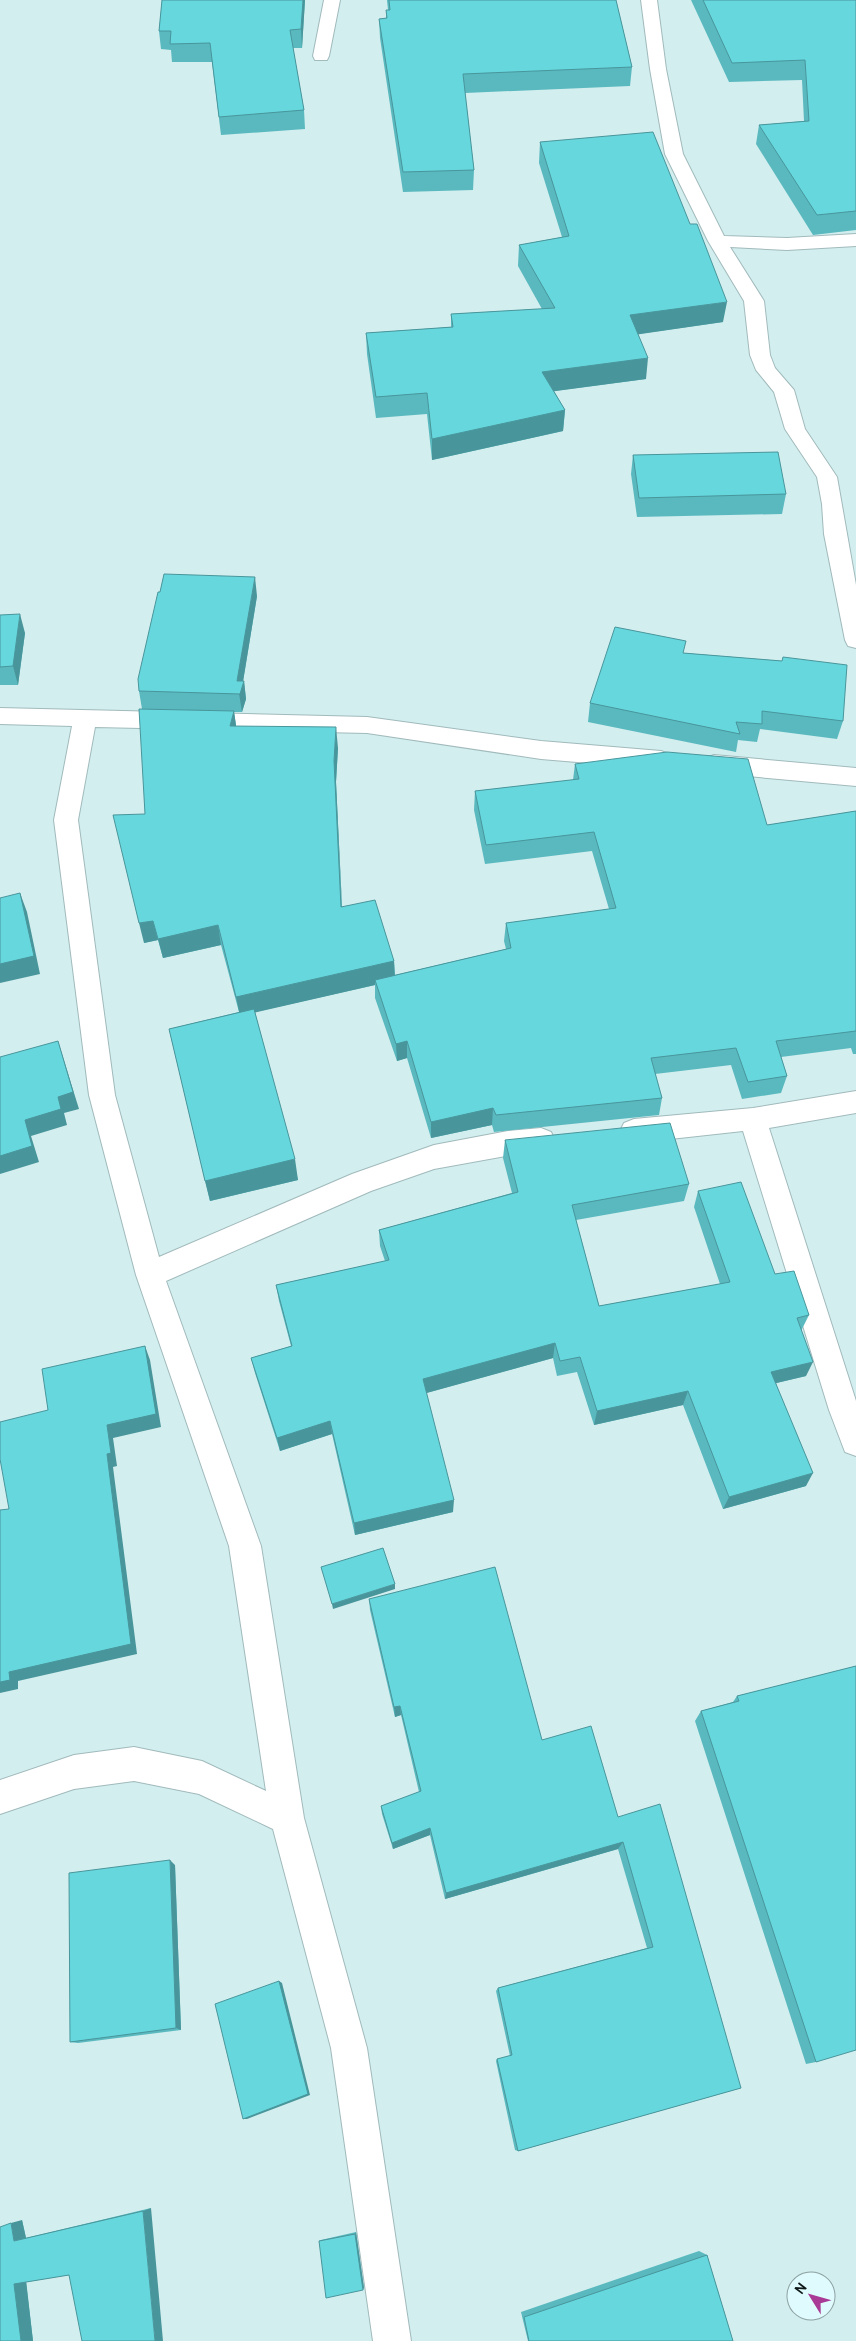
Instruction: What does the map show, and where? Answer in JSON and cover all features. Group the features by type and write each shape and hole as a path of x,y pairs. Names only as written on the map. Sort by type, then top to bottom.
{"street":[{"path":"321,56 332,0"},
{"path":"649,0 658,68 674,154 718,241 754,301 760,355 766,370 784,390 795,428 827,477 833,504 834,534 856,640"},
{"path":"718,241 787,244 856,240"},
{"path":"0,716 367,725 541,750 856,778"},
{"path":"85,718 66,820 102,1095 150,1275 245,1546 287,1818 349,2048 392,2341"},
{"path":"606,1134 753,1119 856,1102"},
{"path":"753,1119 844,1410 856,1442"},
{"path":"150,1275 362,1182 434,1157 508,1143 567,1138"},
{"path":"0,1797 74,1772 134,1764 202,1778 287,1818"}],"building":[{"path":"162,0 303,0 301,29 290,30 304,110 219,117 210,43 170,44 171,31 159,31"},
{"path":"389,0 616,0 632,67 463,74 474,170 403,172 379,19 387,18 386,10 390,10"},
{"path":"703,0 856,0 856,211 817,215 759,125 809,121 805,60 732,63"},
{"path":"653,132 690,224 697,224 727,302 630,315 648,358 542,372 565,410 432,439 427,393 376,397 366,333 453,327 451,314 555,308 519,245 569,236 540,142"},
{"path":"778,452 786,494 639,498 633,455"},
{"path":"164,574 255,577 237,681 244,681 240,694 139,691 138,679"},
{"path":"20,614 13,666 0,667 0,615"},
{"path":"615,627 686,641 683,653 782,661 783,657 847,665 843,721 762,711 762,724 736,722 740,734 590,703"},
{"path":"139,709 234,711 230,726 336,727 334,761 341,907 375,900 394,961 236,997 218,925 158,939 153,921 139,923 113,815 145,814"},
{"path":"667,752 748,759 767,825 856,811 856,1031 776,1041 787,1076 748,1082 736,1048 651,1058 662,1098 496,1115 493,1108 431,1122 407,1041 396,1044 375,980 511,948 506,923 616,908 594,832 486,845 475,791 579,779 575,764"},
{"path":"20,893 34,956 0,964 0,898"},
{"path":"254,1009 295,1159 205,1181 169,1029"},
{"path":"58,1041 73,1092 58,1097 61,1109 25,1120 32,1146 0,1156 0,1057"},
{"path":"670,1123 689,1184 572,1205 599,1306 730,1282 698,1191 741,1182 775,1274 794,1271 809,1315 797,1318 813,1362 771,1372 813,1473 729,1497 688,1391 597,1411 580,1357 560,1361 555,1343 423,1379 454,1500 354,1523 330,1421 277,1438 251,1358 292,1346 276,1285 389,1260 379,1230 518,1192 505,1140"},
{"path":"145,1346 156,1414 107,1425 111,1453 107,1454 131,1644 9,1672 10,1680 0,1682 0,1510 9,1509 0,1459 0,1422 48,1410 42,1369"},
{"path":"383,1548 395,1584 332,1604 321,1567"},
{"path":"495,1567 542,1740 591,1726 618,1817 660,1804 741,2088 518,2151 497,2059 512,2055 498,1988 653,1947 623,1842 446,1893 430,1828 392,1843 381,1806 421,1791 400,1706 394,1707 369,1599"},
{"path":"856,1666 856,2050 816,2062 701,1711 739,1701 737,1696"},
{"path":"170,1860 176,2028 70,2042 69,1873"},
{"path":"279,1981 308,2094 243,2119 215,2004"},
{"path":"143,2211 155,2341 82,2341 69,2275 14,2284 21,2341 0,2341 0,2227 11,2223 14,2241"},
{"path":"355,2234 363,2290 326,2298 319,2241"},
{"path":"707,2255 733,2341 529,2341 524,2317"}]}
